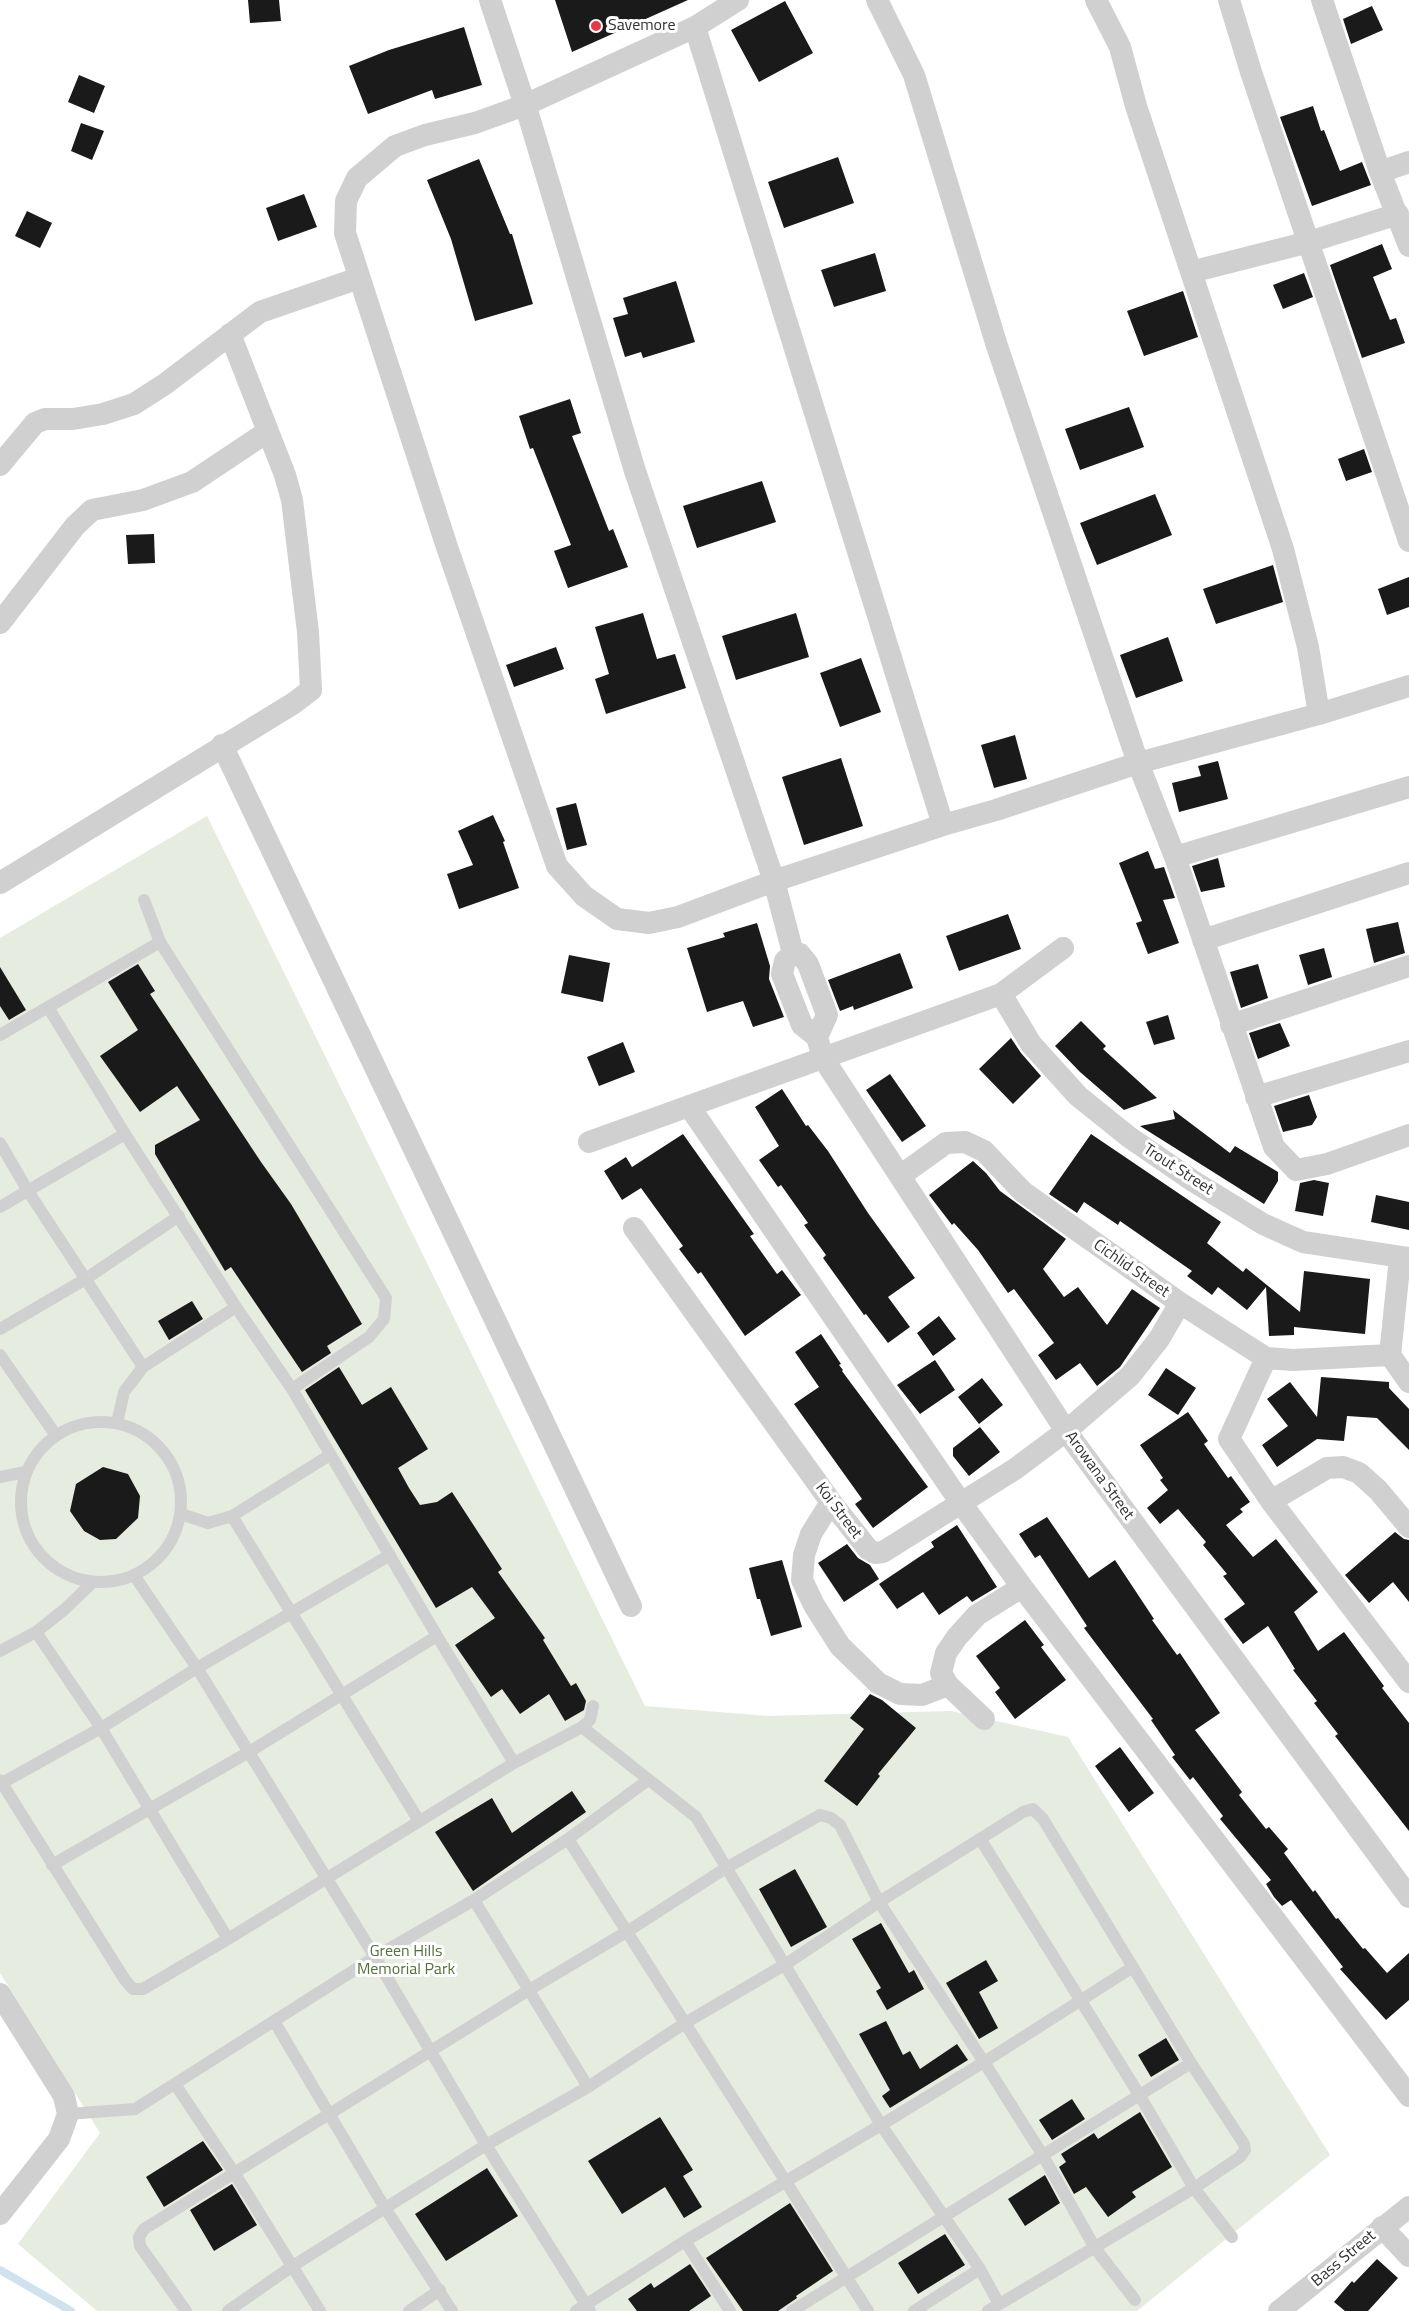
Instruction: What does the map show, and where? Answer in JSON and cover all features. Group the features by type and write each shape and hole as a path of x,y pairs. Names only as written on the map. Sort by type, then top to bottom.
{"street":[{"path":"490,0 525,105 635,471 774,881"},
{"path":"738,0 695,27 525,105 475,123 425,135 395,146 357,178 346,201 345,233 447,547 557,866 584,896 617,919 649,923 678,917 774,881 1138,763 1409,687"},
{"path":"877,0 914,75 997,346 1138,763 1175,857 1274,1147 1296,1170 1327,1164 1409,1135"},
{"path":"1095,0 1119,47 1136,106 1282,549 1308,647 1318,714"},
{"path":"1229,0 1409,541"},
{"path":"1322,0 1380,172 1409,246"},
{"path":"695,27 943,825"},
{"path":"1380,172 1409,162"},
{"path":"1191,272 1309,243 1398,214"},
{"path":"0,465 35,423 45,419 73,419 104,414 134,404 165,384 260,312 359,278"},
{"path":"0,883 294,703 311,690 308,632 292,500 230,334"},
{"path":"0,623 75,526 92,510 143,500 192,482 267,432"},
{"path":"222,745 630,1606"},
{"path":"1175,857 1409,787"},
{"path":"1203,940 1409,873"},
{"name":"Arowana Street","path":"774,881 793,953 785,961 783,974 802,1025 820,1048 900,1176 1066,1431 1409,1897"},
{"path":"589,1142 689,1106 820,1048 1001,994 1063,948"},
{"path":"1231,1025 1409,966"},
{"name":"Trout Street","path":"1001,994 1032,1044 1078,1096 1129,1137 1193,1181 1263,1224 1303,1242 1405,1258"},
{"path":"1256,1097 1409,1051"},
{"path":"689,1106 961,1503 1022,1587 1409,2096"},
{"name":"Cichlid Street","path":"900,1176 946,1143 964,1142 984,1151 1023,1192 1180,1303 1266,1358 1293,1360 1390,1355"},
{"name":"Koi Street","path":"634,1228 831,1502 868,1549 875,1552 883,1552 1015,1469 1066,1431 1130,1376 1159,1340 1180,1303"},
{"path":"1405,1258 1390,1355 1409,1382"},
{"path":"1266,1358 1229,1438 1271,1501 1409,1682"},
{"path":"1271,1501 1327,1468 1343,1467 1359,1473 1378,1490 1409,1527"},
{"path":"831,1502 811,1534 804,1555 802,1580 814,1605 840,1646 878,1683 900,1694 922,1695 948,1684"},
{"path":"984,1719 948,1684 941,1673 946,1653 957,1637 977,1616 1022,1587"},
{"path":"0,1994 64,2096 68,2114 59,2139 0,2214"},
{"name":"Bass Street","path":"1295,2307 1382,2227 1409,2207"},
{"path":"1382,2227 1409,2256"}],"lane":[{"path":"144,900 160,942 386,1298 384,1319 369,1337 292,1389"},
{"path":"0,1035 160,942"},
{"path":"48,1007 125,1134 236,1307 292,1389 514,1762"},
{"path":"0,1207 125,1134"},
{"path":"0,1143 84,1280 143,1367"},
{"path":"0,1329 84,1280 179,1216"},
{"path":"117,1423 124,1392 143,1367 236,1307"},
{"path":"0,1355 55,1434"},
{"path":"86,1423 117,1423 132,1428 158,1445 177,1473 181,1515 178,1528 163,1554 134,1575 114,1581 92,1583 74,1577 50,1563 40,1553 25,1527 21,1500 25,1473 34,1452 55,1434 86,1423"},
{"path":"181,1515 208,1523 232,1516 330,1455"},
{"path":"0,1477 25,1473"},
{"path":"232,1516 419,1821"},
{"path":"390,1555 197,1668 101,1728 1,1782 133,1989 143,1989 514,1762 582,1727 590,1720 593,1706"},
{"path":"134,1575 197,1668 375,1957 584,2309 685,2241 984,2062 1132,1967"},
{"path":"0,1651 36,1632 92,1583"},
{"path":"36,1632 101,1728 228,1939"},
{"path":"52,1865 249,1752 437,1636"},
{"path":"582,1727 696,1816 881,2125 980,2269 999,2304"},
{"path":"68,2114 135,2109 375,1957 474,1900 568,1839 648,1780"},
{"path":"228,2311 291,2267 486,2145 588,2087 685,2023 786,1964 879,1902 1023,1812 1033,1809 1039,1812 1191,2063 1244,2144 1245,2150 1240,2157 1194,2188 988,2311"},
{"path":"186,2311 140,2246 139,2237 144,2229 628,1931 726,1868 820,1815 831,1818 840,1825 879,1902 984,2062 1041,2154 1095,2248 1135,2300"},
{"path":"568,1839 868,2311"},
{"path":"981,1840 1140,2096 1194,2188 1232,2236"},
{"path":"474,1900 588,2087"},
{"path":"274,2022 331,2114 385,2208 452,2311"},
{"path":"792,2311 1041,2154 1191,2063"},
{"path":"175,2084 235,2174 320,2311"},
{"path":"685,2241 730,2311"},
{"path":"914,2311 980,2269"},
{"path":"410,2311 440,2290"}],"green space":[{"name":"Green Hills Memorial Park","path":"207,816 645,1706 768,1716 951,1711 1068,1737 1330,2155 1137,2311 97,2311 18,2244 100,2133 0,1973 0,938"}],"building":[{"path":"248,0 279,0 281,21 250,23"},
{"name":"Savemore","path":"555,0 688,0 572,52"},
{"path":"785,1 813,53 759,82 731,30"},
{"path":"1372,6 1383,30 1351,44 1343,19"},
{"path":"464,27 482,85 435,99 432,90 368,114 349,66 389,50"},
{"path":"79,75 105,86 94,113 68,102"},
{"path":"1313,106 1321,131 1324,130 1340,171 1362,162 1371,185 1312,206 1280,117"},
{"path":"81,123 104,131 92,160 71,151"},
{"path":"838,157 854,203 784,228 768,182"},
{"path":"479,159 510,234 512,234 533,304 475,321 451,239 427,180"},
{"path":"304,194 317,227 278,241 266,208"},
{"path":"27,211 52,223 40,248 15,236"},
{"path":"1382,244 1392,269 1373,277 1390,320 1396,318 1405,343 1362,358 1330,265"},
{"path":"875,253 886,291 834,307 821,270"},
{"path":"1304,273 1313,297 1283,309 1273,285"},
{"path":"676,281 695,342 643,358 641,352 625,357 613,318 628,314 623,298"},
{"path":"1183,291 1198,337 1144,356 1127,311"},
{"path":"570,399 581,433 572,436 609,531 613,529 628,567 568,588 554,551 571,545 533,448 530,449 519,416"},
{"path":"1129,407 1144,447 1080,470 1065,429"},
{"path":"1364,449 1372,472 1346,481 1338,459"},
{"path":"762,481 776,522 697,548 683,506"},
{"path":"1155,494 1172,535 1097,565 1080,523"},
{"path":"154,534 155,563 128,564 126,535"},
{"path":"1273,565 1283,602 1216,624 1203,589"},
{"path":"1409,577 1409,607 1387,615 1378,589"},
{"path":"643,613 657,659 675,654 686,688 606,714 595,679 609,674 595,627"},
{"path":"796,613 809,657 736,680 722,636"},
{"path":"1168,637 1183,681 1136,698 1120,655"},
{"path":"556,647 564,669 514,687 506,665"},
{"path":"861,658 881,712 840,727 820,673"},
{"path":"1015,735 1027,779 994,788 981,745"},
{"path":"841,758 863,826 804,845 782,777"},
{"path":"1218,761 1228,799 1179,812 1172,783 1201,776 1198,766"},
{"path":"576,803 587,845 567,850 556,808"},
{"path":"493,815 505,841 503,842 519,888 459,909 447,874 473,865 458,831"},
{"path":"1148,851 1155,869 1164,867 1175,898 1163,900 1179,943 1148,954 1136,923 1142,921 1119,863"},
{"path":"1218,858 1225,887 1201,892 1192,866"},
{"path":"1008,914 1021,949 959,971 946,936"},
{"path":"1398,922 1405,953 1374,963 1366,929"},
{"path":"757,923 770,966 769,979 784,1017 753,1027 743,1001 707,1012 687,948 725,937 723,933"},
{"path":"1324,948 1332,977 1308,985 1299,955"},
{"path":"900,953 913,988 854,1010 853,1006 840,1011 828,980"},
{"path":"569,955 610,963 603,1002 561,993"},
{"path":"138,964 155,991 150,994 291,1204 362,1324 327,1346 331,1353 302,1372 231,1267 225,1271 155,1154 155,1145 200,1120 177,1086 140,1112 100,1056 138,1030 108,982"},
{"path":"1258,964 1268,998 1241,1008 1230,972"},
{"path":"0,967 26,1010 9,1020 0,1006"},
{"path":"1168,1015 1175,1039 1154,1045 1146,1022"},
{"path":"1081,1021 1106,1046 1103,1049 1157,1098 1124,1110 1080,1072 1055,1046"},
{"path":"1280,1023 1290,1046 1258,1059 1249,1033"},
{"path":"1011,1038 1041,1076 1013,1104 979,1069"},
{"path":"623,1042 635,1072 599,1086 587,1057"},
{"path":"890,1074 926,1126 902,1142 866,1090"},
{"path":"782,1089 806,1126 808,1125 828,1151 868,1213 915,1278 888,1297 910,1327 888,1343 866,1314 864,1315 823,1258 826,1255 804,1225 808,1223 781,1185 778,1187 759,1160 779,1146 755,1107"},
{"path":"1309,1095 1317,1117 1312,1125 1283,1132 1274,1106"},
{"path":"1173,1110 1230,1153 1235,1146 1278,1172 1278,1181 1264,1204 1140,1126 1175,1119"},
{"path":"683,1134 754,1234 750,1236 777,1274 782,1270 801,1295 745,1336 701,1272 698,1274 679,1249 683,1246 641,1188 622,1200 604,1171 626,1157 632,1167"},
{"path":"1091,1134 1221,1222 1207,1243 1243,1272 1246,1268 1300,1312 1304,1271 1370,1279 1365,1334 1294,1327 1294,1335 1269,1336 1266,1287 1247,1310 1218,1287 1212,1295 1187,1276 1192,1271 1120,1221 1118,1225 1084,1202 1077,1213 1049,1194"},
{"path":"973,1161 1000,1191 1066,1239 1043,1269 1064,1297 1078,1287 1107,1325 1132,1289 1160,1308 1120,1367 1097,1386 1080,1363 1056,1380 1038,1355 1054,1343 1014,1289 1008,1293 978,1250 954,1223 952,1225 929,1195"},
{"path":"1314,1180 1329,1183 1323,1216 1295,1211 1300,1183"},
{"path":"1376,1195 1409,1202 1409,1230 1371,1222"},
{"path":"192,1301 203,1319 169,1340 158,1321"},
{"path":"939,1316 956,1339 933,1356 917,1333"},
{"path":"821,1334 841,1364 839,1365 842,1371 928,1487 873,1528 855,1504 862,1499 794,1404 819,1387 795,1352"},
{"path":"935,1360 955,1390 920,1414 897,1385"},
{"path":"339,1367 362,1405 391,1387 428,1449 398,1468 409,1488 420,1505 437,1502 452,1492 502,1569 498,1572 545,1638 543,1640 571,1686 576,1683 586,1701 584,1710 565,1721 549,1694 520,1714 502,1689 491,1697 455,1645 495,1618 472,1587 436,1608 305,1390"},
{"path":"1166,1368 1196,1388 1178,1415 1148,1395"},
{"path":"1321,1377 1389,1382 1389,1388 1409,1409 1409,1450 1377,1418 1347,1416 1344,1441 1317,1439 1277,1467 1262,1445 1288,1426 1267,1399 1290,1382 1317,1417"},
{"path":"982,1378 1003,1405 979,1424 958,1397"},
{"path":"1188,1412 1208,1441 1204,1444 1228,1478 1231,1476 1250,1502 1240,1509 1243,1512 1226,1525 1253,1557 1276,1539 1318,1592 1294,1612 1318,1651 1344,1632 1409,1723 1409,1831 1335,1736 1338,1734 1314,1703 1317,1701 1293,1670 1295,1669 1268,1626 1243,1644 1224,1619 1245,1604 1223,1576 1227,1574 1203,1545 1206,1542 1178,1509 1160,1524 1147,1508 1168,1490 1160,1480 1163,1478 1140,1445"},
{"path":"980,1427 1000,1452 969,1476 953,1456 953,1448"},
{"path":"103,1467 128,1474 140,1496 138,1518 116,1539 100,1540 84,1531 70,1511 76,1484"},
{"path":"1047,1517 1089,1578 1115,1560 1154,1619 1152,1620 1177,1655 1180,1653 1220,1713 1195,1730 1242,1792 1239,1795 1266,1829 1269,1827 1288,1849 1284,1853 1313,1892 1315,1890 1336,1919 1338,1918 1363,1949 1365,1948 1387,1973 1409,1953 1409,2000 1386,2020 1340,1969 1343,1967 1291,1900 1282,1906 1274,1897 1266,1884 1271,1880 1220,1819 1223,1816 1193,1777 1190,1780 1172,1757 1175,1755 1151,1720 1153,1719 1084,1628 1087,1626 1040,1555 1035,1558 1019,1534"},
{"path":"957,1525 997,1587 972,1602 967,1596 939,1615 923,1592 897,1609 879,1584 934,1547 931,1542"},
{"path":"1395,1532 1409,1540 1409,1602 1393,1582 1369,1603 1345,1575"},
{"path":"847,1544 858,1558 870,1565 879,1579 844,1602 818,1563"},
{"path":"782,1560 802,1627 771,1636 760,1599 757,1599 749,1568"},
{"path":"1025,1620 1044,1645 1041,1647 1066,1680 1015,1719 995,1692 1000,1688 976,1656"},
{"path":"870,1694 882,1700 916,1728 878,1774 880,1776 857,1806 824,1781 864,1729 850,1718"},
{"path":"1120,1747 1154,1793 1129,1812 1095,1766"},
{"path":"572,1791 586,1812 473,1891 435,1832 492,1798 512,1833"},
{"path":"795,1869 827,1927 791,1947 759,1889"},
{"path":"881,1923 909,1973 914,1970 924,1989 887,2010 876,1991 881,1988 852,1939"},
{"path":"986,1960 998,1981 979,1992 998,2028 979,2039 946,1983"},
{"path":"886,2021 903,2055 910,2051 920,2069 957,2044 968,2060 890,2108 882,2096 890,2090 859,2034"},
{"path":"1166,2038 1179,2060 1151,2077 1138,2055"},
{"path":"1072,2099 1085,2119 1052,2140 1039,2120"},
{"path":"1140,2112 1172,2167 1132,2192 1136,2197 1108,2217 1086,2187 1074,2194 1059,2167 1066,2162 1061,2154 1094,2133 1098,2139"},
{"path":"660,2117 693,2170 683,2176 702,2207 684,2218 665,2187 622,2214 588,2161"},
{"path":"203,2141 223,2170 164,2207 146,2177"},
{"path":"487,2168 518,2216 446,2261 415,2214"},
{"path":"1045,2175 1060,2203 1025,2226 1008,2199"},
{"path":"232,2184 257,2225 214,2251 190,2210"},
{"path":"790,2203 833,2271 778,2311 743,2311 706,2258"},
{"path":"945,2234 965,2265 918,2294 898,2263"},
{"path":"1377,2259 1398,2278 1368,2311 1345,2311 1334,2302 1352,2281 1354,2283"},
{"path":"690,2264 711,2296 689,2311 637,2311 628,2299 651,2283 654,2288"}],"waterway":[{"path":"0,2270 71,2311"}],"place":[{"name":"Savemore","path":"596,26"}]}
